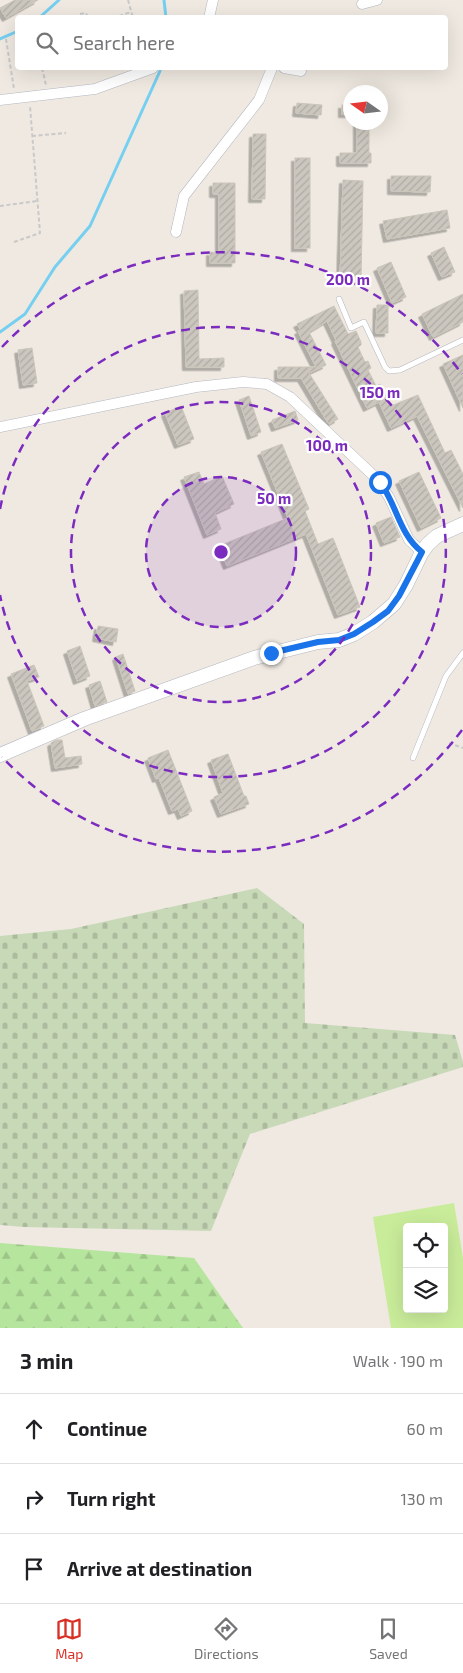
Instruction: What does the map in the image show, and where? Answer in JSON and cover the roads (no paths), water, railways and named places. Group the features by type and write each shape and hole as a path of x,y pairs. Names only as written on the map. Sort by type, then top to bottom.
{"street":[{"path":"210,15 213,0"},
{"path":"362,4 377,0"},
{"path":"0,100 102,87 148,70"},
{"path":"176,232 184,196 259,100 271,70"},
{"path":"292,70 301,72"},
{"path":"0,427 196,387 243,382 267,384 290,397 375,476 390,497 410,540 422,552"},
{"path":"0,755 84,719 254,658 318,642 339,640 354,634 373,622 394,604 406,585 422,552 437,536 463,524"}],"lane":[{"path":"338,299 352,328 364,322 385,367 389,370 400,370 463,340"},
{"path":"413,758 446,676 463,653"}],"waterway":[{"path":"42,15 59,0"},
{"path":"164,0 166,15"},
{"path":"0,39 15,32"},
{"path":"0,332 25,314 55,267 90,226 160,71"}]}
